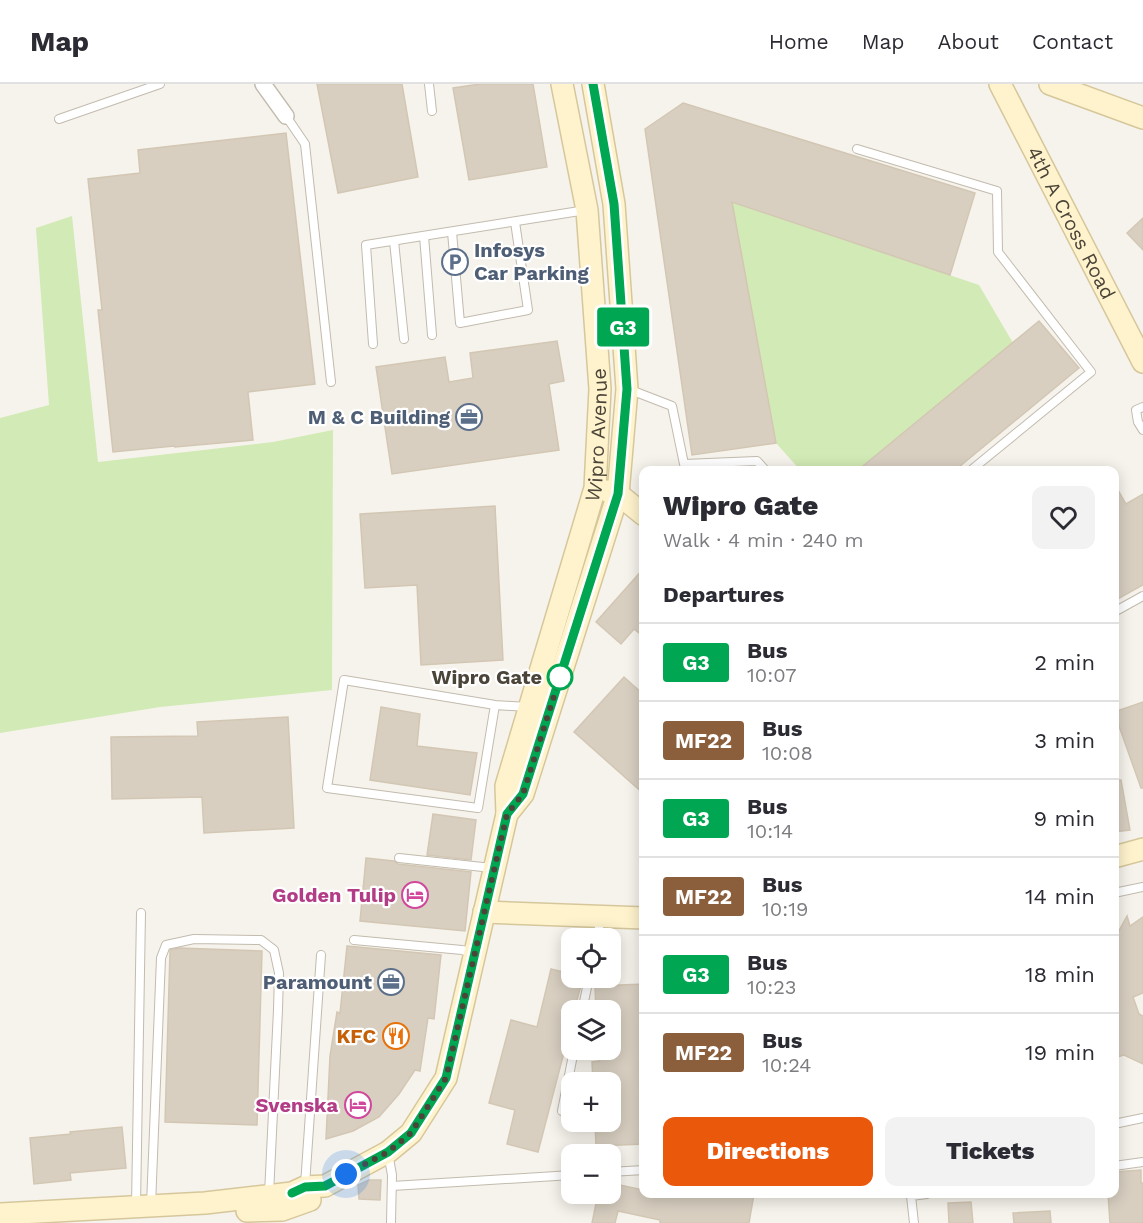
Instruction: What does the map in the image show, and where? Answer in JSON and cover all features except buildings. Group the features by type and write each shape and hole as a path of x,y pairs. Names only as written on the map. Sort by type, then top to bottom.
{"main road":[{"name":"Wipro Avenue","path":"292,1201 388,1152 411,1133 446,1078 507,814 506,786 595,488 600,389 587,210 562,84"},
{"name":"Wipro Avenue","path":"507,814 523,794 618,494 627,389 614,204 593,84"},
{"name":"4th A Cross Road","path":"1000,84 1143,362"},
{"path":"1050,84 1143,118"},
{"path":"595,488 618,494 639,510"},
{"path":"1119,856 1143,849"},
{"path":"484,912 639,918"},
{"path":"0,1214 205,1203 292,1201"},
{"path":"23,1223 292,1201"}],"street":[{"path":"263,84 286,116"}],"lane":[{"path":"59,119 160,84"},
{"path":"429,84 432,111"},
{"path":"286,116 305,144 331,382"},
{"path":"857,149 997,190 998,252 1091,372 976,466"},
{"path":"373,344 366,245 587,210"},
{"path":"452,232 460,323 528,310 515,222"},
{"path":"423,236 432,334"},
{"path":"394,242 404,339"},
{"path":"627,389 672,406 684,464 757,461 762,466"},
{"path":"1143,407 1136,410 1138,422 1143,430"},
{"path":"1119,609 1143,596"},
{"path":"495,705 478,808 327,788 344,680 495,705 530,708"},
{"path":"399,858 494,868"},
{"path":"1119,892 1143,887"},
{"path":"141,913 143,1206"},
{"path":"599,928 602,916"},
{"path":"143,1206 160,958 166,945 194,939 261,939 274,950 279,973 278,1010 292,1201"},
{"path":"354,940 474,953"},
{"path":"292,1201 321,955"},
{"path":"1119,1123 1143,1118"},
{"path":"388,1152 392,1175 392,1223"},
{"path":"1119,1165 1143,1162"},
{"path":"621,1171 639,1170"},
{"path":"392,1186 561,1176"},
{"path":"911,1198 914,1223"}],"green space":[{"path":"732,202 979,285 1013,343 863,466 797,466 776,443"},
{"path":"72,216 98,462 273,442 333,430 332,690 160,707 0,733 0,418 49,405 36,228"}],"bus line":[{"name":"G3","path":"292,1193 305,1187 325,1186 388,1152 411,1133 446,1078 507,814 523,794 618,494 627,389 614,204 593,84"}],"place":[{"name":"Infosys Car Parking","path":"455,262"},
{"name":"M & C Building","path":"469,417"},
{"name":"Wipro Gate","path":"560,677"},
{"name":"Golden Tulip","path":"415,895"},
{"name":"Paramount","path":"391,982"},
{"name":"KFC","path":"396,1036"},
{"name":"Svenska","path":"358,1105"}],"route":[{"path":"346,1174 388,1152 411,1133 446,1078 507,814 523,794 560,677"}]}
